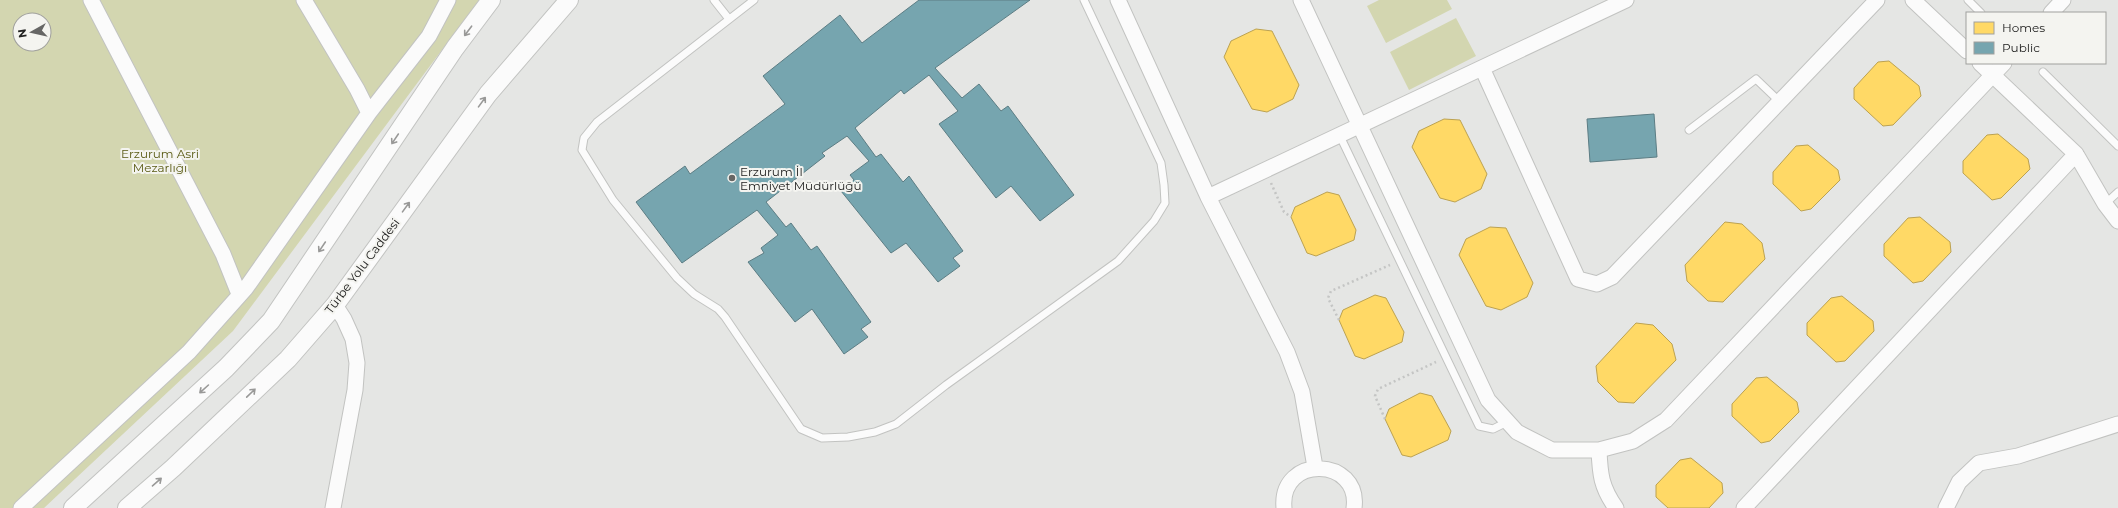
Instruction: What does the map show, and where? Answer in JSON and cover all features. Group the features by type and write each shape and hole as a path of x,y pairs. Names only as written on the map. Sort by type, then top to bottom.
{"street":[{"path":"91,0 223,254 239,294"},
{"path":"304,0 357,89 369,113"},
{"path":"21,508 189,352 239,294 246,288 369,113 429,36 448,0"},
{"path":"73,508 226,368 271,321 455,48 491,0"},
{"name":"Türbe Yolu Caddesi","path":"128,508 173,468 288,358 335,305 488,94 569,0"},
{"path":"1118,0 1208,197 1287,352 1302,392 1315,468"},
{"path":"1301,0 1488,400 1517,432 1552,450 1599,450 1633,441 1666,420 2003,64"},
{"path":"1208,197 1626,0"},
{"path":"1482,68 1578,279 1597,284 1612,277 1877,0"},
{"path":"1913,0 1966,50"},
{"path":"2052,12 2063,0"},
{"path":"1981,64 2076,154 2105,204 2118,221"},
{"path":"1744,508 2076,154"},
{"path":"333,508 355,390 357,363 353,339 344,319 335,305"},
{"path":"1946,508 1959,482 1979,463 2018,456 2118,424"},
{"path":"1599,450 1600,476 1606,494 1616,508"},
{"path":"1281,508 1288,486 1295,477 1304,470 1315,468 1326,468 1338,473 1346,480 1352,491 1354,508"}],"lane":[{"path":"714,0 729,19"},
{"path":"754,0 598,122 584,138 582,150 613,200 677,278 694,294 718,309 725,317 801,429 822,438 848,437 875,432 896,424 1118,261 1154,221 1165,203 1161,163 1084,0"},
{"path":"1968,0 1980,12"},
{"path":"2043,72 2118,146"},
{"path":"1689,130 1756,79 1780,102"},
{"path":"1339,134 1479,426 1493,429 1507,422"},
{"path":"2105,204 2118,192"}],"path":[{"path":"1265,170 1284,212 1291,217"},
{"path":"1338,320 1328,298 1331,291 1400,260"},
{"path":"1385,420 1375,396 1378,389 1446,357"}],"green space":[{"name":"Erzurum Asri Mezarlığı","path":"0,0 479,0 233,331 44,508 0,508"},
{"path":"1379,0 1447,0 1452,9 1386,43 1367,6"},
{"path":"1456,18 1476,56 1409,90 1390,52"}],"building: Homes":[{"path":"1256,29 1272,31 1299,85 1293,99 1267,112 1252,109 1224,57 1231,41"},
{"path":"1889,61 1919,86 1921,96 1893,125 1883,126 1854,99 1854,88 1878,62"},
{"path":"1444,119 1460,120 1487,174 1481,189 1455,202 1440,198 1412,147 1419,131"},
{"path":"1998,134 2028,159 2030,169 2001,198 1992,200 1963,173 1963,161 1987,135"},
{"path":"1808,145 1838,170 1840,180 1811,209 1801,211 1773,184 1773,172 1796,146"},
{"path":"1327,192 1339,195 1356,230 1354,240 1316,256 1307,253 1291,217 1295,207"},
{"path":"1920,217 1950,242 1951,252 1923,281 1913,283 1884,256 1884,244 1908,218"},
{"path":"1725,222 1742,224 1762,243 1765,259 1723,302 1708,301 1687,281 1685,265"},
{"path":"1490,227 1506,228 1533,283 1527,297 1501,310 1486,306 1459,255 1466,239"},
{"path":"1375,295 1386,298 1404,332 1402,342 1364,359 1355,356 1339,320 1343,310"},
{"path":"1842,296 1873,321 1874,331 1845,361 1836,362 1807,335 1807,323 1831,298"},
{"path":"1636,323 1653,325 1672,344 1676,360 1634,403 1618,402 1598,382 1596,366"},
{"path":"1767,377 1797,402 1799,412 1770,441 1761,443 1732,416 1732,404 1756,378"},
{"path":"1420,393 1432,396 1451,431 1448,440 1411,457 1402,455 1385,419 1389,409"},
{"path":"1691,458 1722,483 1723,493 1709,508 1668,508 1656,497 1656,485 1680,460"}],"building: Public":[{"name":"Erzurum İl Emniyet Müdürlüğü","path":"919,0 1030,0 935,68 962,98 979,84 1001,111 1008,106 1074,195 1040,221 1011,186 996,198 939,124 958,111 929,75 904,94 901,90 855,128 876,157 881,154 903,182 909,176 963,251 953,258 960,266 938,282 906,243 891,253 841,191 854,180 850,175 869,161 847,136 822,153 825,156 766,202 786,227 791,223 811,250 817,246 871,322 861,329 868,337 844,354 812,309 795,322 748,262 764,253 761,248 778,235 757,210 682,263 636,202 685,166 690,174 785,104 763,76 840,15 862,43"},
{"path":"1654,114 1657,157 1590,162 1587,119"}],"place":[{"name":"Erzurum İl Emniyet Müdürlüğü","path":"732,178"}]}
